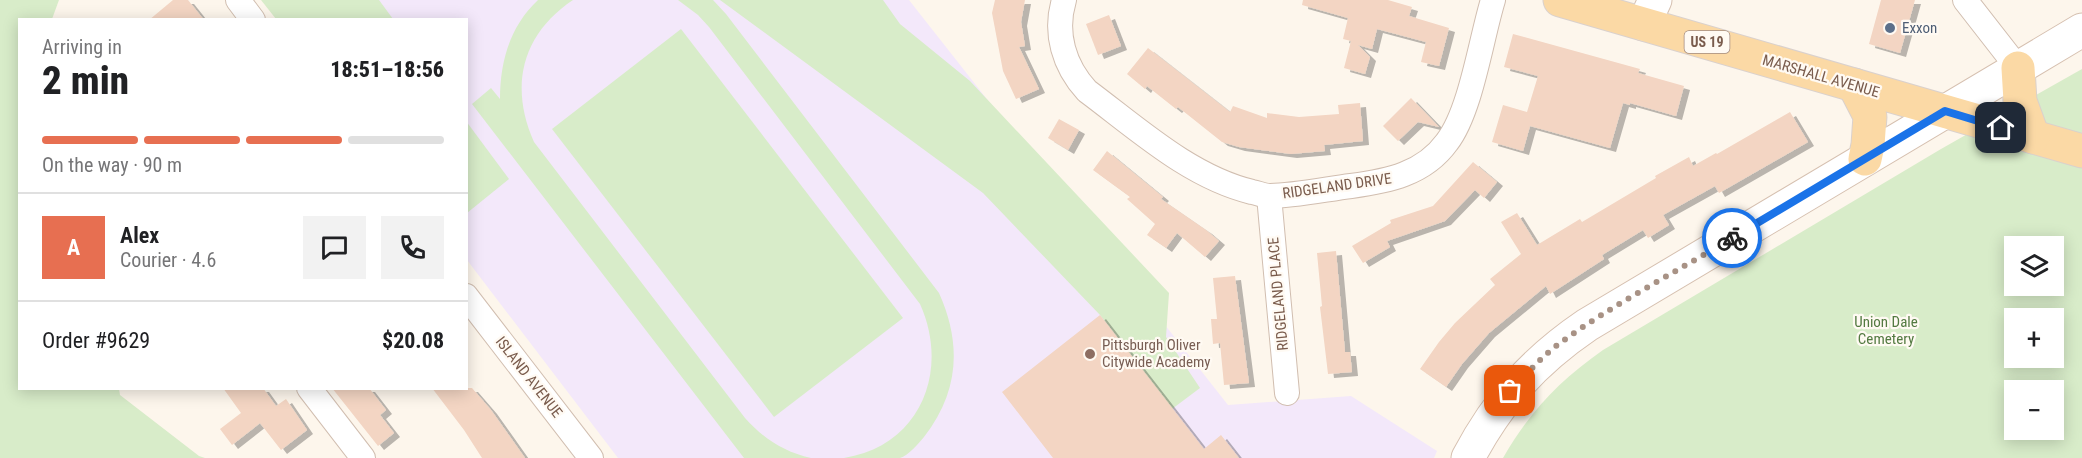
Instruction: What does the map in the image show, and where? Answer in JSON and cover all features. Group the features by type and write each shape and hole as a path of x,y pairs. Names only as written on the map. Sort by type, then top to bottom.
{"main road":[{"name":"MARSHALL AVENUE","path":"1560,0 1649,12 1854,85 2082,151"},
{"path":"2018,68 2020,101 2033,137"},
{"path":"1854,85 1870,116 1865,159"}],"street":[{"path":"238,0 252,18"},
{"name":"RIDGELAND DRIVE","path":"1064,0 1060,22 1063,47 1068,64 1077,80 1087,91 1177,158 1228,186 1269,196 1375,183 1408,173 1436,156 1449,141 1459,119 1493,0"},
{"path":"1965,0 2018,68"},
{"path":"1468,458 1490,419 1510,391 1558,344 2082,30"},
{"name":"RIDGELAND PLACE","path":"1269,196 1287,393"},
{"name":"ISLAND AVENUE","path":"468,299 591,458"},
{"path":"311,390 363,458"}],"shaded area":[{"path":"267,0 909,0 1228,405 1351,396 1437,451 1434,458 618,458 468,261 468,18 281,18"}],"green space":[{"path":"0,0 59,0 52,18 18,18 18,390 119,390 120,395 199,456 205,458 0,458"},
{"path":"261,0 379,0 392,18 275,18"},
{"path":"538,0 573,0 542,29 525,63 522,101 534,142 745,418 775,444 811,458 744,458 472,104 491,88 500,99 500,85 508,45 520,21"},
{"path":"678,0 713,0 726,14 939,293 946,312 954,349 950,385 936,420 919,443 903,457 844,458 871,451 893,438 910,421 922,401 929,379 932,354 929,329 920,304 709,27 698,15"},
{"path":"720,0 883,0 900,24 970,81 1169,293 1166,337 1200,388 1172,409 1100,315 983,193"},
{"path":"681,29 903,318 774,417 552,129"},
{"name":"Union Dale Cemetery","path":"2082,69 2082,458 1503,458 1535,411 1559,385 1603,350 1941,149"},
{"path":"468,124 509,179 468,212"}],"building":[{"path":"173,0 188,0 202,18 151,18"},
{"path":"995,0 1025,0 1021,22 1025,46 1019,47 1039,89 1016,99 1003,71 992,13"},
{"path":"1303,0 1388,0 1412,7 1409,16 1449,28 1439,66 1421,62 1426,42 1377,29 1372,49 1358,45 1370,57 1365,74 1344,68 1351,41 1343,39 1348,18 1302,5"},
{"name":"Exxon","path":"1881,0 1915,0 1900,53 1869,44"},
{"path":"1109,15 1121,46 1098,55 1086,24"},
{"path":"1513,34 1640,69 1638,73 1684,86 1676,116 1623,103 1610,148 1530,126 1523,151 1492,142 1503,105 1527,112 1538,76 1504,67"},
{"path":"1148,48 1230,112 1233,106 1267,118 1267,113 1299,117 1339,114 1338,105 1360,103 1363,141 1324,145 1325,151 1291,154 1239,147 1222,142 1178,107 1176,109 1147,86 1145,89 1127,74"},
{"path":"1411,98 1439,127 1418,122 1398,141 1383,126"},
{"path":"1790,112 1808,142 1719,193 1715,186 1663,215 1669,225 1648,238 1643,230 1602,255 1604,259 1550,294 1546,286 1489,333 1462,364 1446,387 1420,369 1455,323 1495,285 1490,279 1521,254 1501,222 1517,213 1537,245 1580,219 1582,222 1689,157 1693,166"},
{"path":"1059,119 1079,130 1068,150 1048,138"},
{"path":"1107,151 1163,197 1161,199 1219,241 1205,257 1177,233 1166,248 1147,235 1155,224 1127,199 1130,197 1093,170"},
{"path":"1473,162 1497,182 1484,198 1475,190 1445,221 1387,241 1390,247 1363,263 1352,246 1391,223 1390,220 1433,206"},
{"path":"1336,251 1345,352 1350,352 1352,372 1328,374 1320,307 1322,306 1317,253"},
{"path":"1235,276 1249,383 1224,385 1220,343 1213,344 1211,319 1217,319 1213,278"},
{"name":"Pittsburgh Oliver Citywide Academy","path":"1100,315 1204,449 1221,435 1239,458 1053,458 1002,392"},
{"path":"472,388 491,410 525,458 482,458 434,390"},
{"path":"224,390 264,390 276,406 286,399 307,430 281,450 260,423 232,445 220,429 241,413"},
{"path":"334,390 371,390 386,410 380,415 394,433 378,446"}],"way so far":[{"path":"1510,391 1558,344 1732,238"}],"place":[{"name":"Exxon","path":"1890,28"},
{"name":"Pittsburgh Oliver Citywide Academy","path":"1090,354"}],"route":[{"path":"1732,238 1945,111 2001,128"}]}
